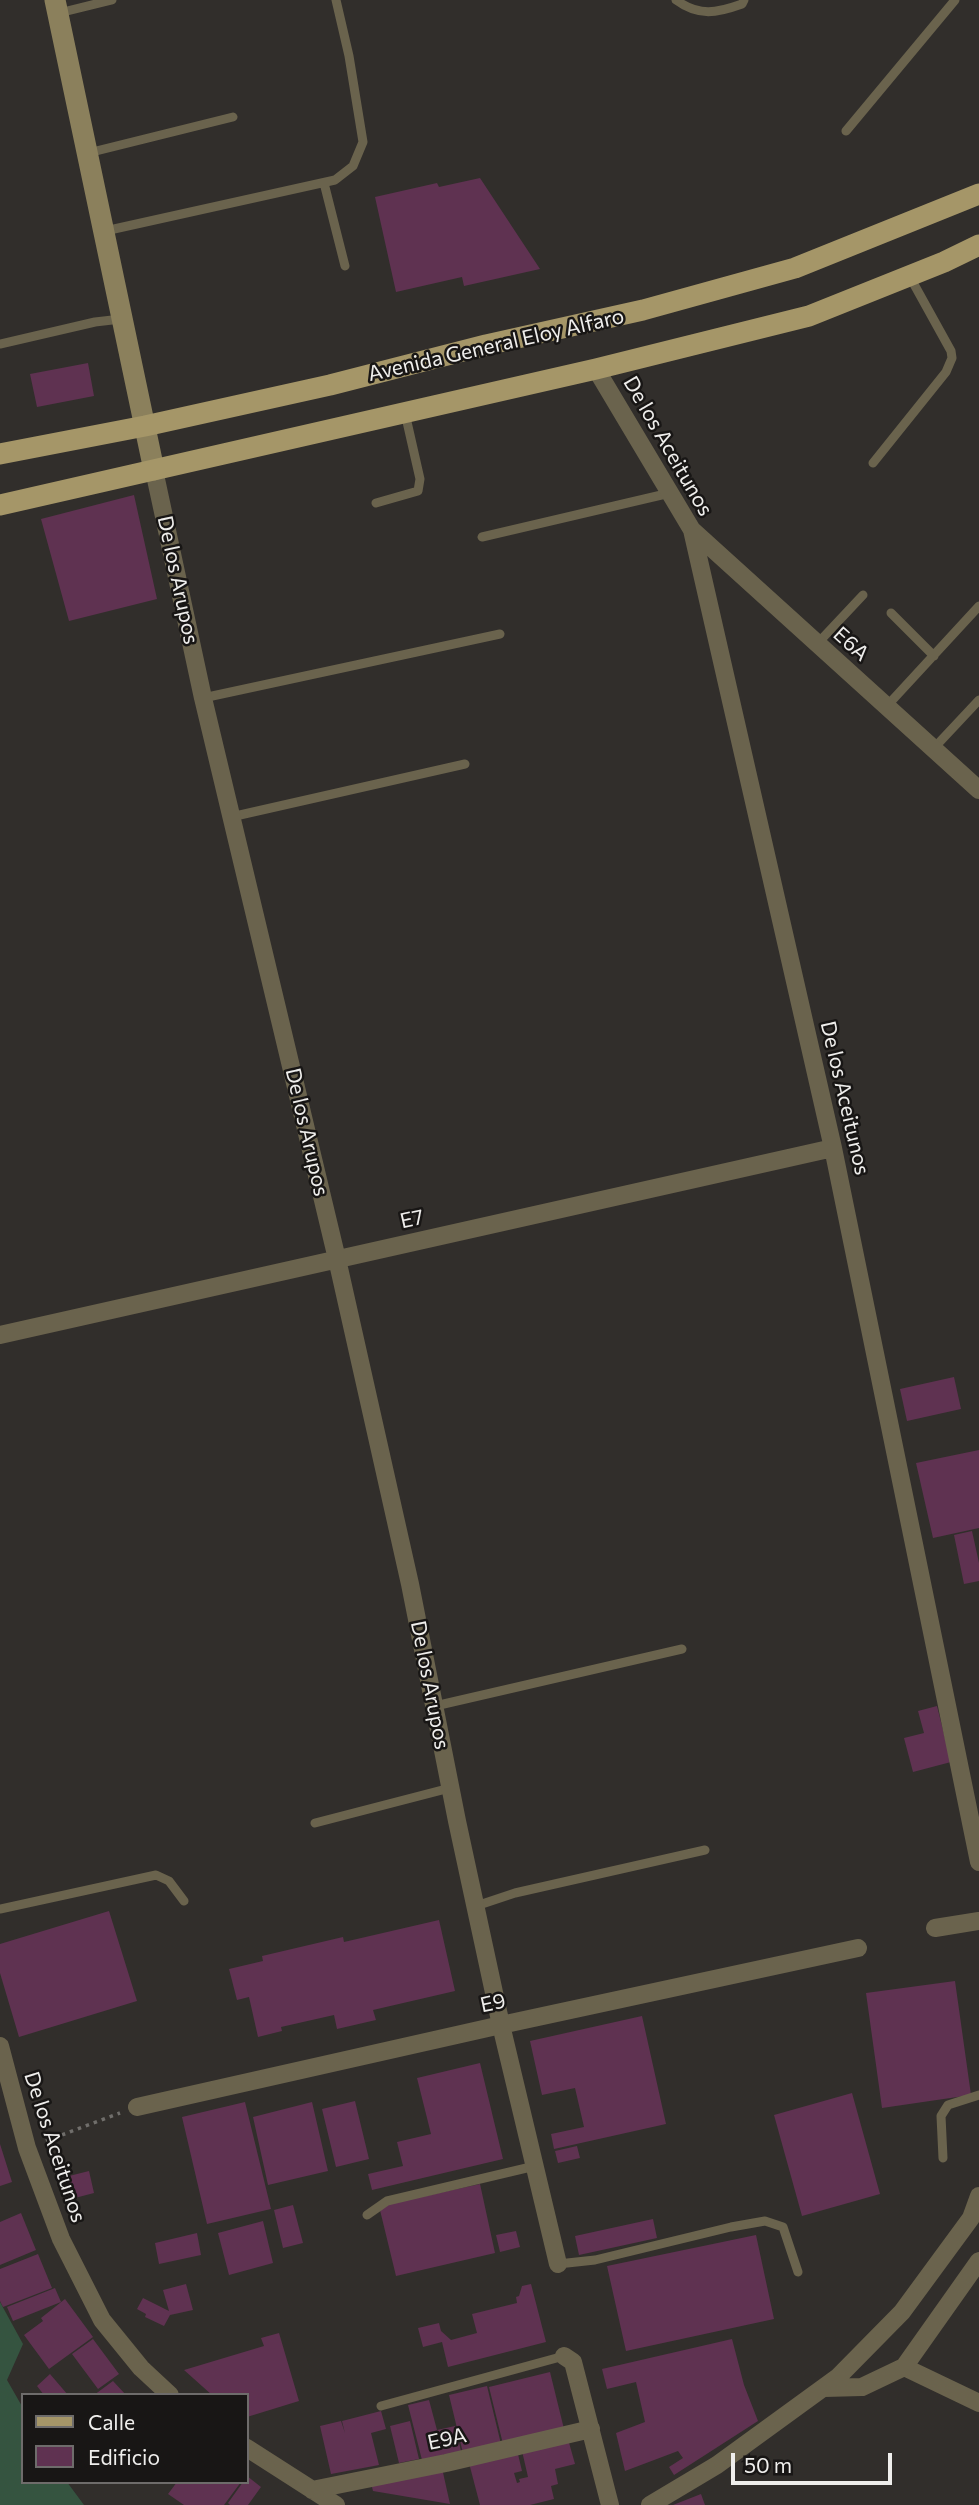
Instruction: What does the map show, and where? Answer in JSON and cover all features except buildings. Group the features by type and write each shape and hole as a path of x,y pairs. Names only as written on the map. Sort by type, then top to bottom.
{"main road":[{"name":"Avenida General Eloy Alfaro","path":"0,454 145,426 330,385 486,345 643,310 795,268 979,194"},
{"path":"0,505 596,369 809,316 979,245"}],"street":[{"name":"De los Arupos","path":"57,6 86,154 203,698 337,1259 435,1706 501,2025 558,2264"},
{"name":"De los Aceitunos","path":"596,369 692,530 833,1148 979,1862"},
{"name":"E6A","path":"692,530 979,790"},
{"name":"E7","path":"0,1335 833,1148"},
{"path":"935,1928 979,1921"},
{"name":"E9","path":"137,2107 858,1948"},
{"name":"De los Aceitunos","path":"0,2046 27,2148 61,2239 102,2320 141,2368 168,2393"},
{"path":"650,2505 718,2465 838,2377 902,2312 971,2218 979,2196"},
{"path":"823,2388 862,2387 904,2367 979,2261"},
{"path":"564,2356 573,2362 610,2505"},
{"path":"904,2367 979,2402"},
{"name":"E9A","path":"312,2490 446,2463 591,2429"},
{"path":"248,2449 336,2505"}],"lane":[{"path":"57,6 113,0"},
{"path":"103,232 324,183 335,180 353,166 363,142 349,56 336,0"},
{"path":"676,0 684,6 717,13 742,4 744,0"},
{"path":"846,131 955,0"},
{"path":"86,154 233,117"},
{"path":"324,183 345,266"},
{"path":"873,463 946,372 952,358 951,351 909,276"},
{"path":"0,344 95,322 121,319"},
{"path":"376,503 418,491 420,479 405,413"},
{"path":"482,537 670,493"},
{"path":"817,644 863,596"},
{"path":"886,706 979,606"},
{"path":"891,613 934,656"},
{"path":"203,698 500,634"},
{"path":"934,748 979,700"},
{"path":"231,817 465,764"},
{"path":"435,1706 682,1649"},
{"path":"315,1823 450,1788"},
{"path":"476,1906 515,1893 705,1850"},
{"path":"0,1909 156,1875 169,1881 184,1901"},
{"path":"943,2158 942,2116 948,2105 979,2095"},
{"path":"367,2215 387,2201 535,2166"},
{"path":"558,2264 595,2260 765,2221 783,2227 797,2272"},
{"path":"381,2406 564,2356"}],"path":[{"path":"27,2148 137,2107"}],"green space":[{"path":"0,2302 23,2344 7,2380 21,2404 21,2484 68,2484 84,2505 0,2505"}]}
